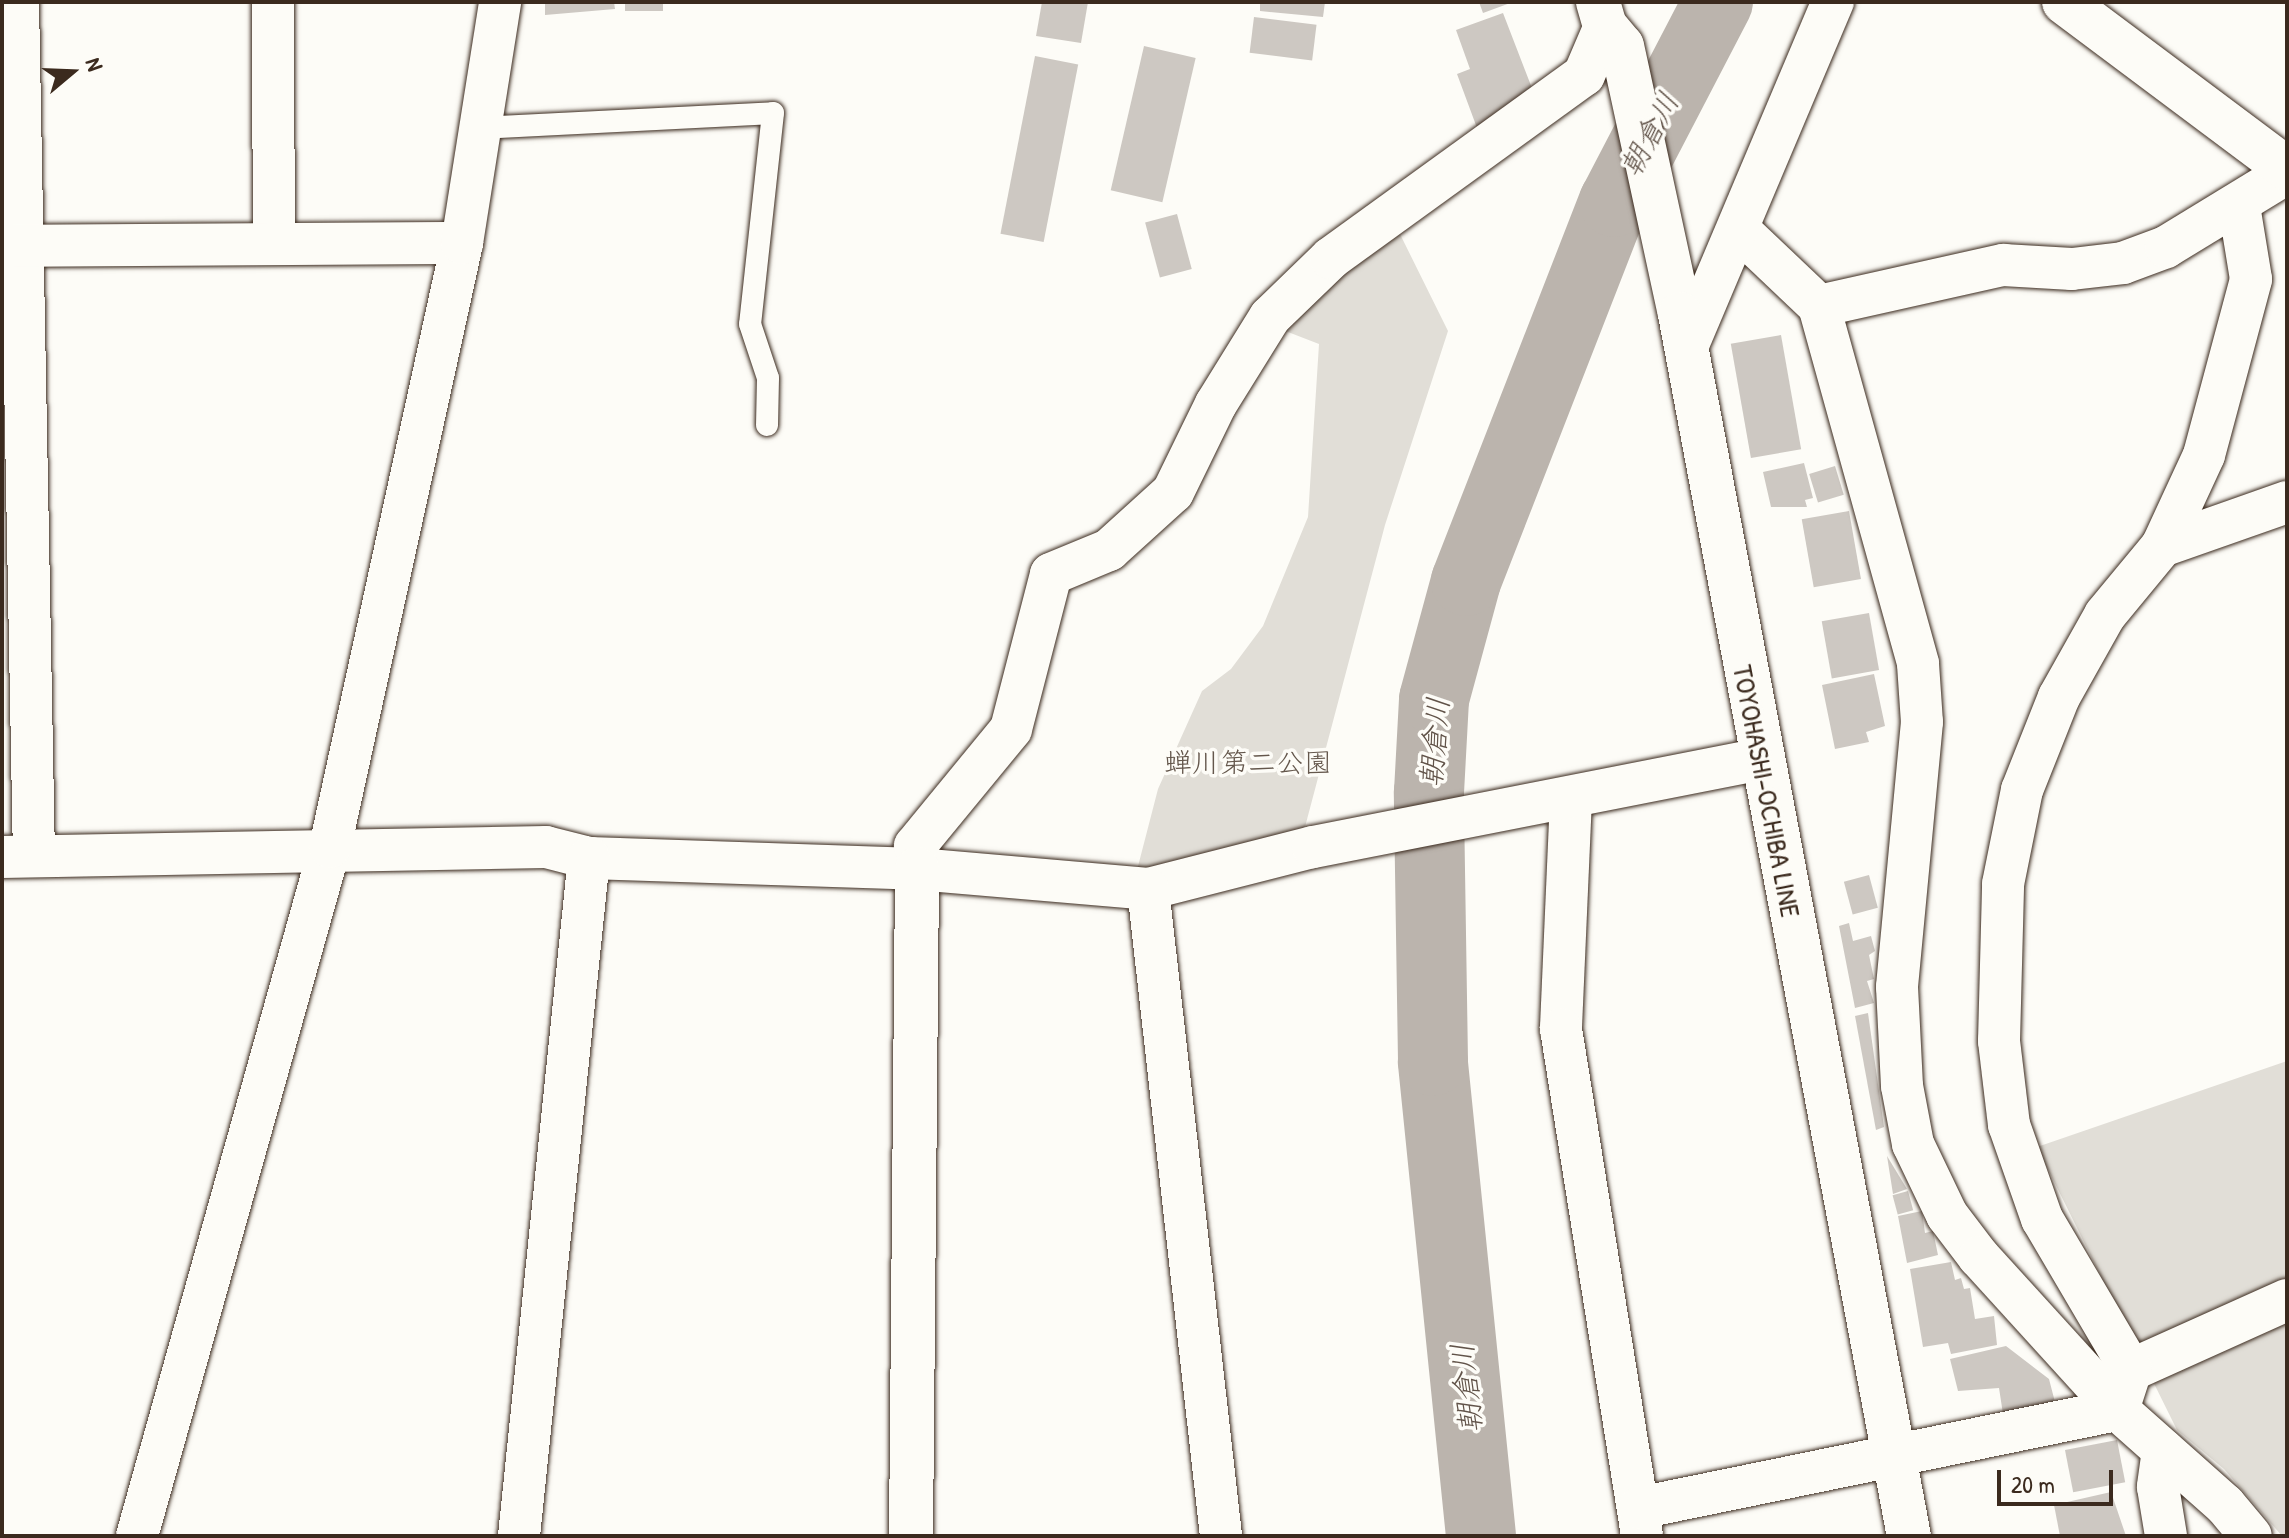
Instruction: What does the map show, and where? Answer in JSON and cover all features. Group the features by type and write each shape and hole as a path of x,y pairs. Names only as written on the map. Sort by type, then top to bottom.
{"main road":[{"path":"2064,2 2284,176"},
{"name":"TOYOHASHI-OCHIBA LINE","path":"1614,19 1683,330 1760,759 1909,1536"},
{"path":"911,1536 917,869"}],"street":[{"path":"18,2 13,246 18,856 330,847 546,847 589,858 917,869 1148,889 1333,843 1760,759"},
{"path":"273,2 274,242"},
{"path":"137,1536 330,847 462,243 500,2"},
{"path":"1683,330 1740,231 1833,2"},
{"path":"917,869 915,846 1011,729 1051,574 1109,550 1173,492 1216,404 1270,317 1331,258 1584,75 1614,19"},
{"path":"1819,306 2003,265 2123,263 2239,206 2284,176"},
{"path":"2131,1370 2042,1219 2009,1125 1999,1041 2003,884 2022,790 2059,697 2105,615 2162,546 2204,455 2251,279 2239,206"},
{"path":"1740,231 1819,306 1918,664 1922,722 1897,987 1902,1086 1913,1144 1947,1215 1979,1257 2118,1410 2251,1536"},
{"path":"13,246 462,243"},
{"path":"2162,546 2287,502"},
{"path":"1571,798 1561,1029 1640,1522 1894,1460 2118,1410"},
{"path":"519,1536 589,858"},
{"path":"1148,889 1221,1536"},
{"path":"2118,1410 2131,1370 2287,1300"},
{"path":"2163,1450 2158,1487 2166,1536"}],"lane":[{"path":"480,128 773,113 750,324 768,378 767,425"}],"green space":[{"name":"蝉川第二公園","path":"1397,228 1448,331 1385,525 1305,827 1136,874 1158,789 1202,691 1231,669 1263,626 1308,517 1319,344 1275,327"},
{"path":"2287,1061 2287,1536 2282,1536 2224,1469 2177,1430 2037,1147"}],"building":[{"path":"545,2 614,2 615,9 545,15"},
{"path":"625,2 663,2 663,11 625,11"},
{"path":"1042,2 1088,2 1081,43 1036,36"},
{"path":"1260,2 1325,2 1323,17 1260,11"},
{"path":"1479,2 1513,2 1483,13"},
{"path":"1503,13 1535,96 1477,128 1457,74 1470,69 1456,30"},
{"path":"1254,17 1317,25 1312,60 1250,53"},
{"path":"1144,46 1196,58 1162,202 1111,190"},
{"path":"1035,56 1078,64 1044,242 1000,234"},
{"path":"1177,214 1192,269 1160,278 1145,223"},
{"path":"1781,335 1801,449 1751,458 1731,344"},
{"path":"1804,463 1813,498 1805,500 1807,507 1771,507 1763,472"},
{"path":"1835,466 1844,495 1818,503 1809,474"},
{"path":"1849,511 1861,579 1814,587 1802,519"},
{"path":"1869,613 1879,670 1832,678 1822,621"},
{"path":"1874,674 1885,726 1866,732 1869,742 1835,749 1822,685"},
{"path":"1869,875 1878,908 1853,915 1844,882"},
{"path":"1849,923 1853,941 1871,936 1875,951 1869,955 1874,979 1867,981 1874,1003 1855,1008 1839,926"},
{"path":"1868,1013 1884,1127 1876,1130 1855,1016"},
{"path":"1887,1156 1907,1189 1893,1194"},
{"path":"1908,1191 1913,1210 1898,1214 1893,1195"},
{"path":"1922,1211 1925,1233 1933,1231 1938,1255 1907,1263 1898,1216"},
{"path":"1951,1262 1955,1280 1961,1278 1964,1289 1970,1288 1975,1319 1994,1316 1997,1345 1951,1354 1948,1343 1923,1347 1910,1269"},
{"path":"2006,1346 2049,1379 2056,1406 2003,1414 1999,1388 1958,1391 1950,1359"},
{"path":"2117,1440 2125,1482 2073,1492 2065,1450"},
{"path":"2111,1492 2126,1536 2060,1536 2054,1505"}],"waterway":[{"name":"朝倉川","path":"1481,1536 1433,1061 1429,792 1434,699 1466,581 1614,202 1718,2"}]}
